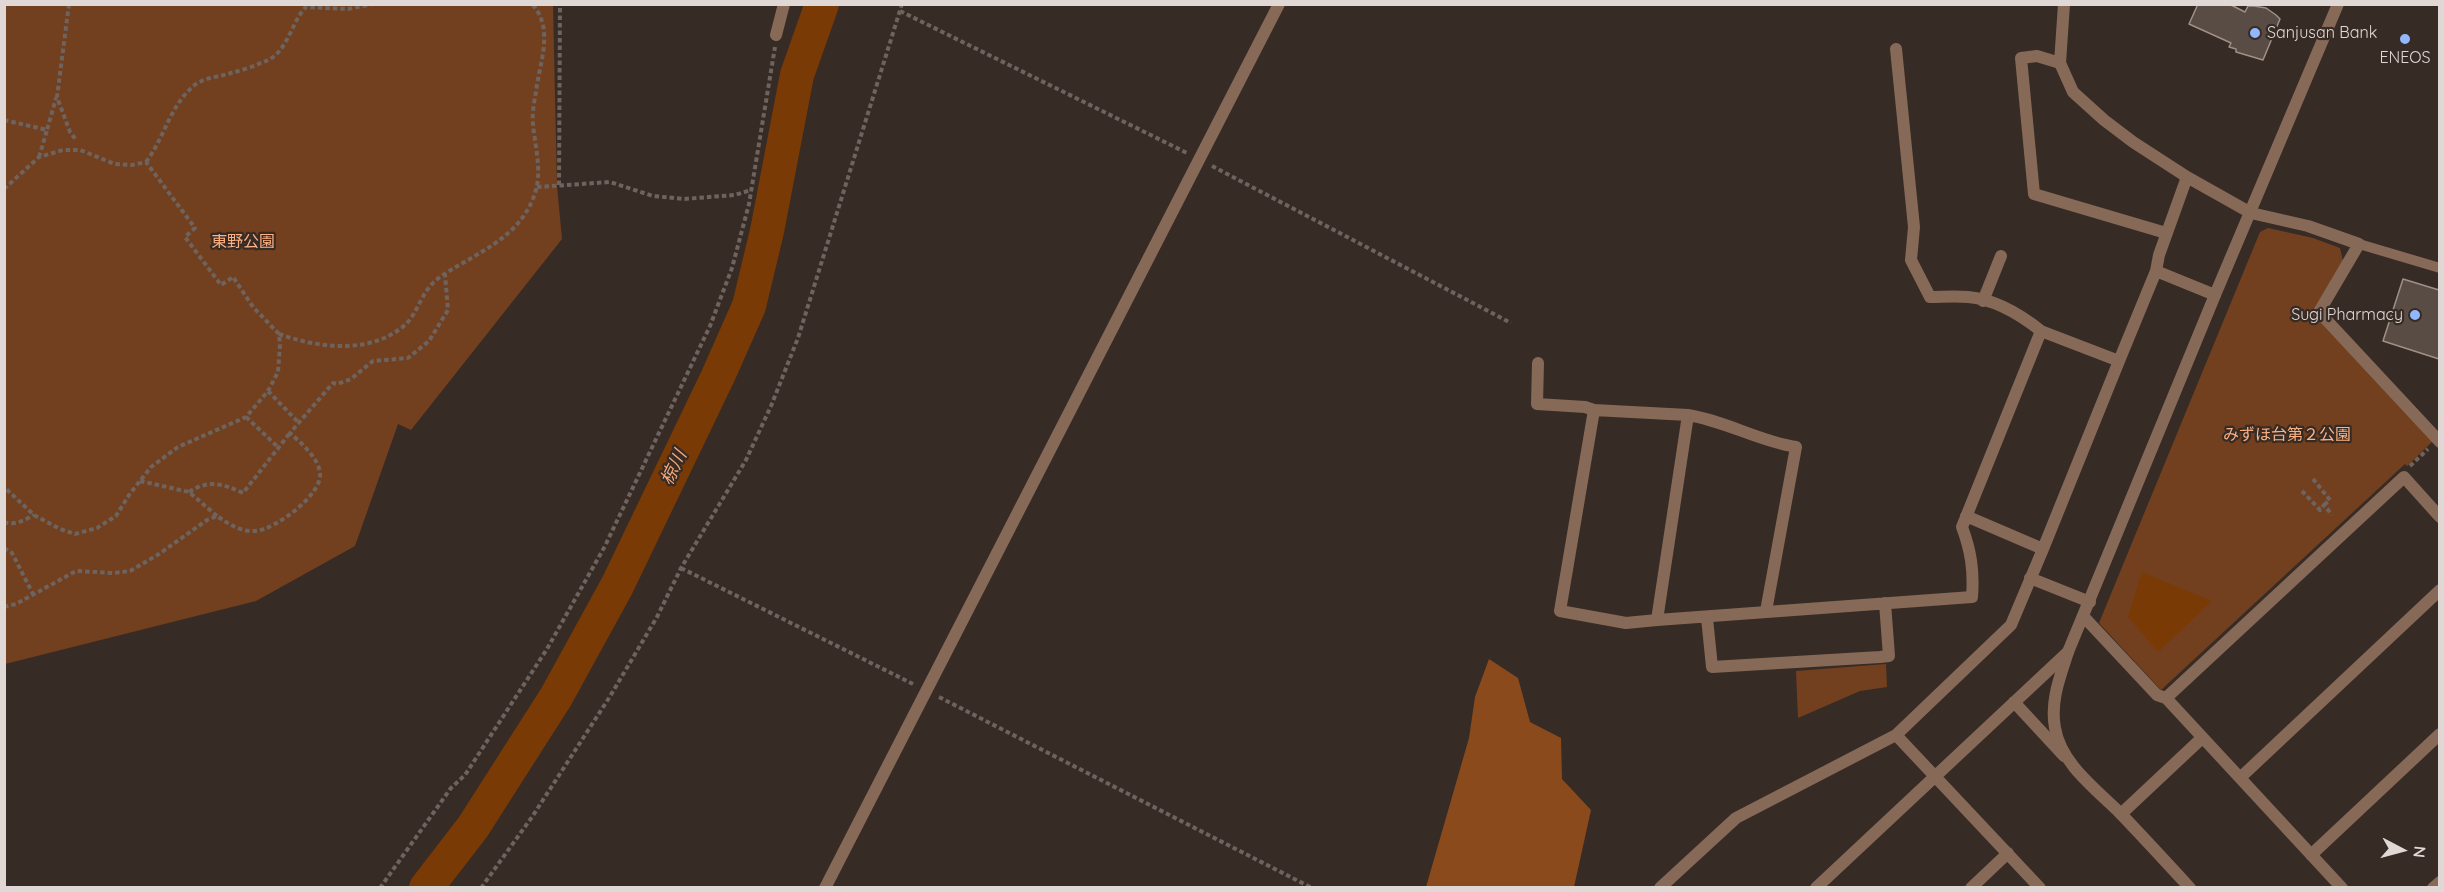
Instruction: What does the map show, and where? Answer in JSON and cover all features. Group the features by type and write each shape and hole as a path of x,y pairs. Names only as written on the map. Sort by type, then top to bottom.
{"street":[{"path":"776,35 784,4"},
{"path":"825,888 1279,4"},
{"path":"2064,4 2060,63 2073,92 2133,142 2187,177 2251,213 2308,226 2358,244 2319,312 2439,441"},
{"path":"2075,768 2059,744 2053,708 2057,686 2068,652 2338,4"},
{"path":"1896,49 1914,227 1911,260 1930,297 1970,297 1983,301 2019,314 2041,331 2119,361"},
{"path":"2060,63 2037,56 2021,58 2034,194 2166,233"},
{"path":"1660,888 1736,818 1896,735 2011,625 2156,271 2166,233 2187,177"},
{"path":"1983,301 2001,256"},
{"path":"2156,271 2215,295"},
{"path":"1594,410 1560,611 1626,623 1972,597 1974,575 1971,551 1962,527 2041,331"},
{"path":"1538,363 1537,404 1585,407 1594,410 1688,415 1705,418 1775,444 1796,447 1766,611"},
{"path":"1657,620 1688,415"},
{"path":"2166,698 2404,477 2439,517"},
{"path":"1966,516 2043,549"},
{"path":"2031,579 2090,602"},
{"path":"2241,777 2439,590"},
{"path":"1707,618 1712,667 1880,657 1889,656 1885,603"},
{"path":"2084,617 2157,695 2166,698 2342,888"},
{"path":"1816,888 2068,652"},
{"path":"2014,702 2190,888"},
{"path":"2311,855 2439,734"},
{"path":"1896,735 2040,888"},
{"path":"2121,814 2202,738"},
{"path":"1971,888 2008,853"},
{"path":"2433,888 2439,882"}],"lane":[{"path":"2358,244 2439,268"}],"path":[{"path":"39,157 57,97 69,4"},
{"path":"4,189 39,157 63,150 80,150 115,164 132,165 146,162 153,153 174,109 196,84 272,58 281,49 305,6 348,9 373,4"},
{"path":"146,162 195,228 184,237 221,285 233,277 253,307 279,334 294,339 336,346 357,347 372,342 405,325 422,296 437,279 489,250 521,222 527,213 537,187 538,170 532,121 544,39 541,18 532,4"},
{"path":"559,185 560,4"},
{"path":"482,888 609,698 657,617 681,568 746,460 788,367 902,4"},
{"path":"900,11 1200,160 1511,323"},
{"path":"380,888 451,788 465,775 547,649 606,546 720,302 732,268 751,190 777,41 776,35"},
{"path":"57,97 70,132 77,141"},
{"path":"4,120 47,130"},
{"path":"537,187 610,182 653,196 684,200 735,195 751,190"},
{"path":"189,492 207,483 219,483 243,493 333,383 337,384 351,379 373,361 408,358 429,341 448,310 446,274"},
{"path":"4,487 34,515 60,529 75,534 97,528 116,516 151,467 178,447 246,417 268,391 278,372 279,334"},
{"path":"268,391 299,423"},
{"path":"246,417 279,448"},
{"path":"140,481 189,492 238,529 256,532 275,526 304,501 318,485 320,473 308,450 290,433"},
{"path":"2404,477 2406,469 2439,441"},
{"path":"2302,491 2320,510 2330,500 2313,479"},
{"path":"2324,505 2332,515"},
{"path":"4,522 8,524 24,521 34,515"},
{"path":"4,607 16,604 76,571 114,573 130,571 159,554 207,520 218,516"},
{"path":"5,546 12,552 33,594"},
{"path":"681,568 926,690 1312,888"}],"green space":[{"name":"東野公園","path":"5,4 553,5 557,186 562,239 411,430 398,424 355,546 256,601 5,664"},
{"name":"みずほ台第２公園","path":"2268,228 2313,238 2340,248 2343,261 2313,312 2433,441 2407,466 2405,464 2161,690 2099,623 2260,232"},
{"path":"1886,664 1887,687 1860,691 1798,718 1796,671"}],"shaded area":[{"path":"2142,572 2212,601 2158,652 2128,617"},
{"path":"1489,659 1518,678 1530,722 1561,738 1562,779 1591,810 1574,887 1426,887 1469,738 1475,697"}],"building":[{"path":"2198,4 2229,4 2245,12 2248,6 2254,6 2266,8 2276,15 2280,19 2263,60 2236,52 2236,49 2229,47 2231,43 2189,24"},
{"name":"Sugi Pharmacy","path":"2403,279 2439,290 2439,359 2383,341"}],"waterway":[{"name":"椋川","path":"426,888 473,827 556,697 617,586 718,376 749,306 767,231 797,75 822,4"}],"place":[{"name":"Sanjusan Bank","path":"2255,33"},
{"name":"ENEOS","path":"2405,39"},
{"name":"Sugi Pharmacy","path":"2415,315"}]}
